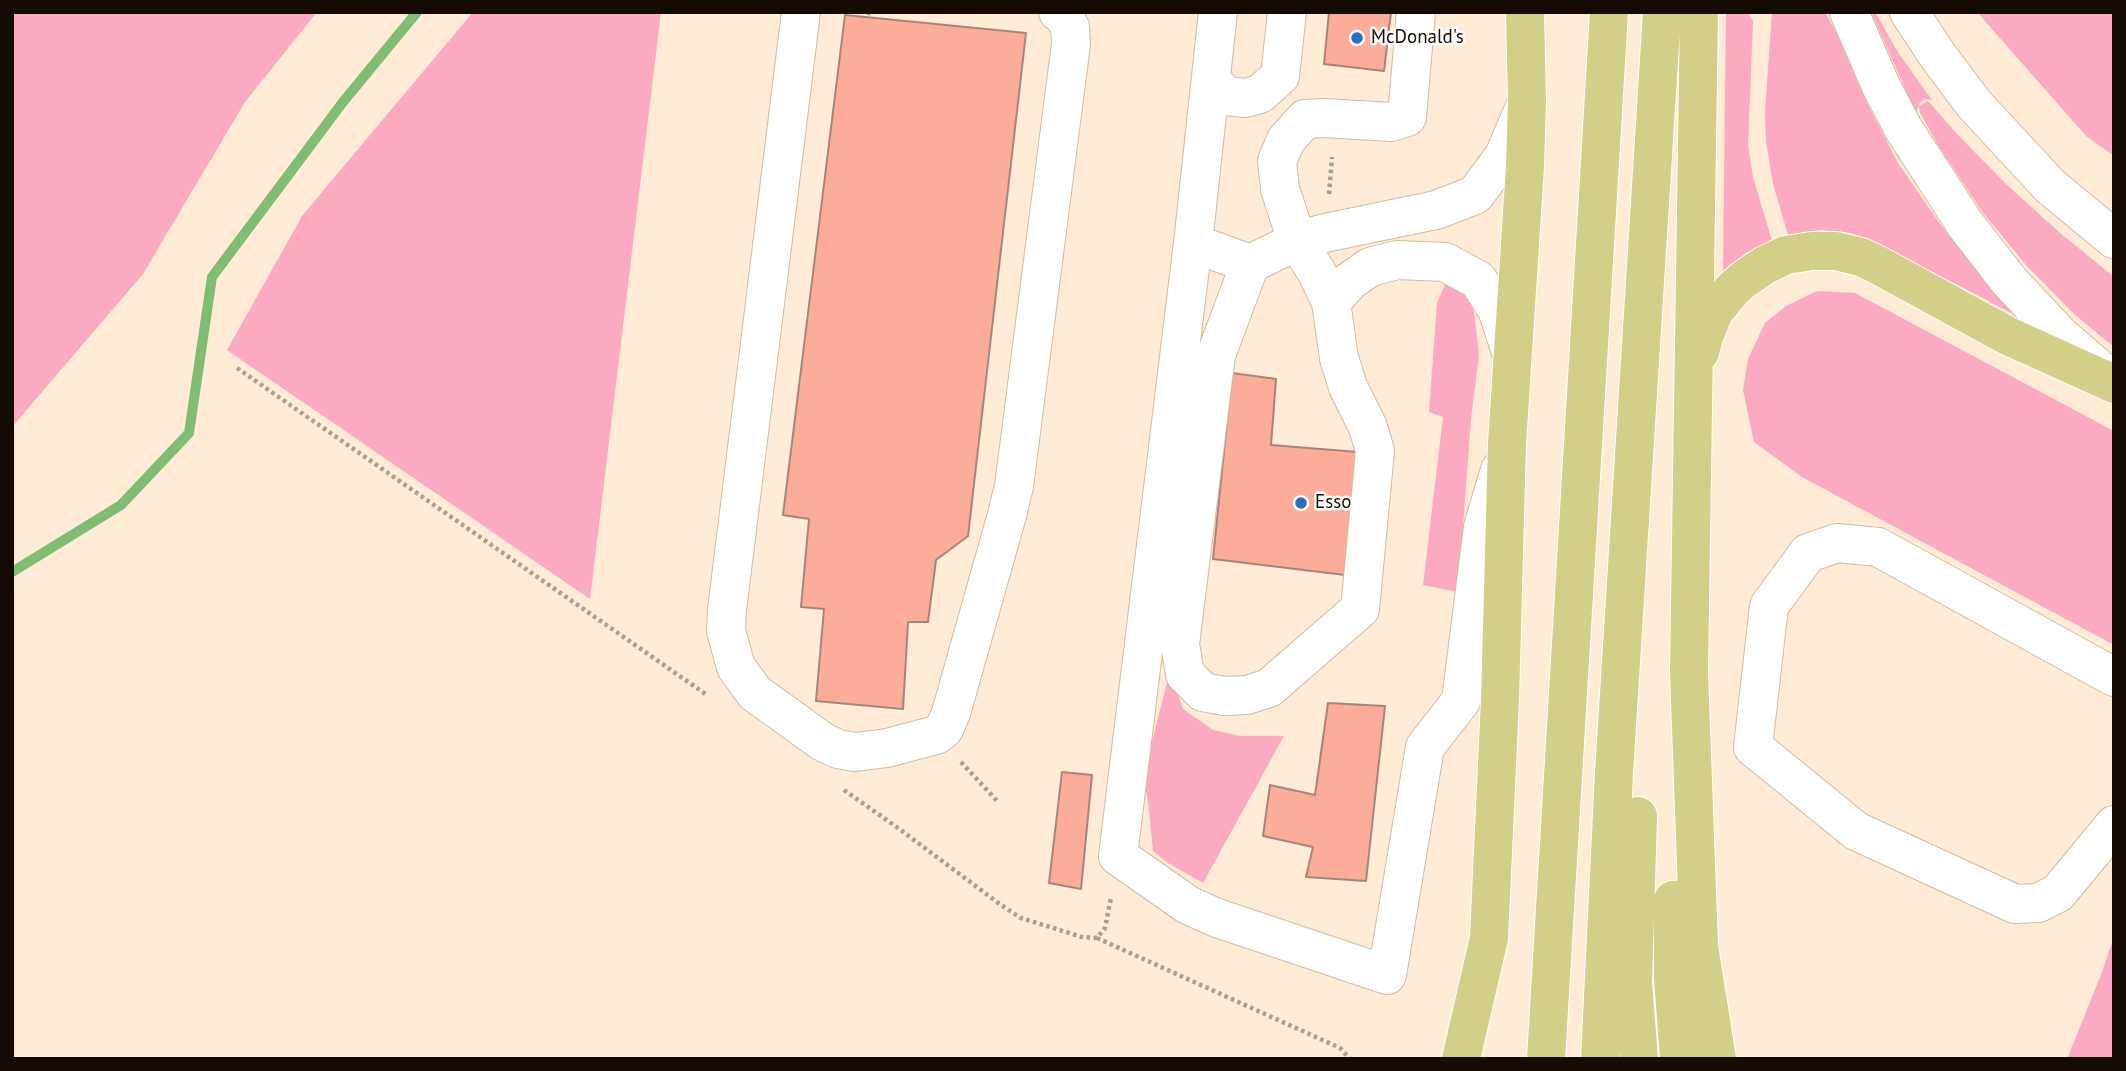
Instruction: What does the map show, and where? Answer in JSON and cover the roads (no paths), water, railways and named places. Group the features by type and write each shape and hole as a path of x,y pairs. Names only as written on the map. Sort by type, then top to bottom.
{"highway":[{"path":"1461,1059 1489,937 1500,700 1507,444 1522,233 1527,101 1525,12"},
{"path":"1699,12 1689,672 1699,946 1717,1059"},
{"path":"1546,1059 1608,29"},
{"path":"1600,1059 1614,773 1661,30"},
{"path":"1692,388 1708,325 1714,312 1732,290 1765,265 1786,255 1823,250 1847,253 1868,260 2008,336 2114,382"},
{"path":"1634,459 1640,720 1633,983 1639,1059"},
{"path":"1679,1059 1673,977 1673,818 1689,672"}],"street":[{"path":"801,12 726,631 736,667 755,693 822,742 847,751 864,752 936,735 944,729 951,713 1007,515 1014,486 1072,44 1070,27 1059,12"},
{"path":"1218,12 1193,243 1118,856 1188,905 1217,918 1387,975 1425,747 1461,701 1483,527 1507,444"},
{"path":"1260,94 1280,76 1287,12"},
{"path":"1211,80 1226,96 1245,98 1276,90 1294,78 1300,59 1305,12"},
{"path":"1250,264 1216,355 1180,644 1185,674 1203,692 1224,696 1247,695 1269,688 1360,609 1374,451 1368,427 1348,387 1339,358 1331,302 1316,271 1311,237 1280,189 1278,161 1286,140 1305,119 1391,122 1407,117 1416,12"},
{"path":"1849,12 1897,118 1965,224 2010,282 2060,335 2114,382"},
{"path":"1909,12 1974,104 2050,186 2114,239"},
{"path":"1193,243 1250,264 1311,237 1436,210 1475,195 1504,156 1527,101"},
{"path":"1331,302 1350,281 1370,267 1397,260 1445,262 1478,280 1497,309 1513,359"},
{"path":"2114,677 1878,547 1837,543 1808,553 1769,606 1753,747 1856,831 2015,904 2038,903 2058,892 2114,825"}],"waterway":[{"path":"12,572 121,505 189,433 212,277 343,102 417,12"}],"place":[{"name":"McDonald's","path":"1357,38"},
{"name":"Esso","path":"1301,503"}]}
